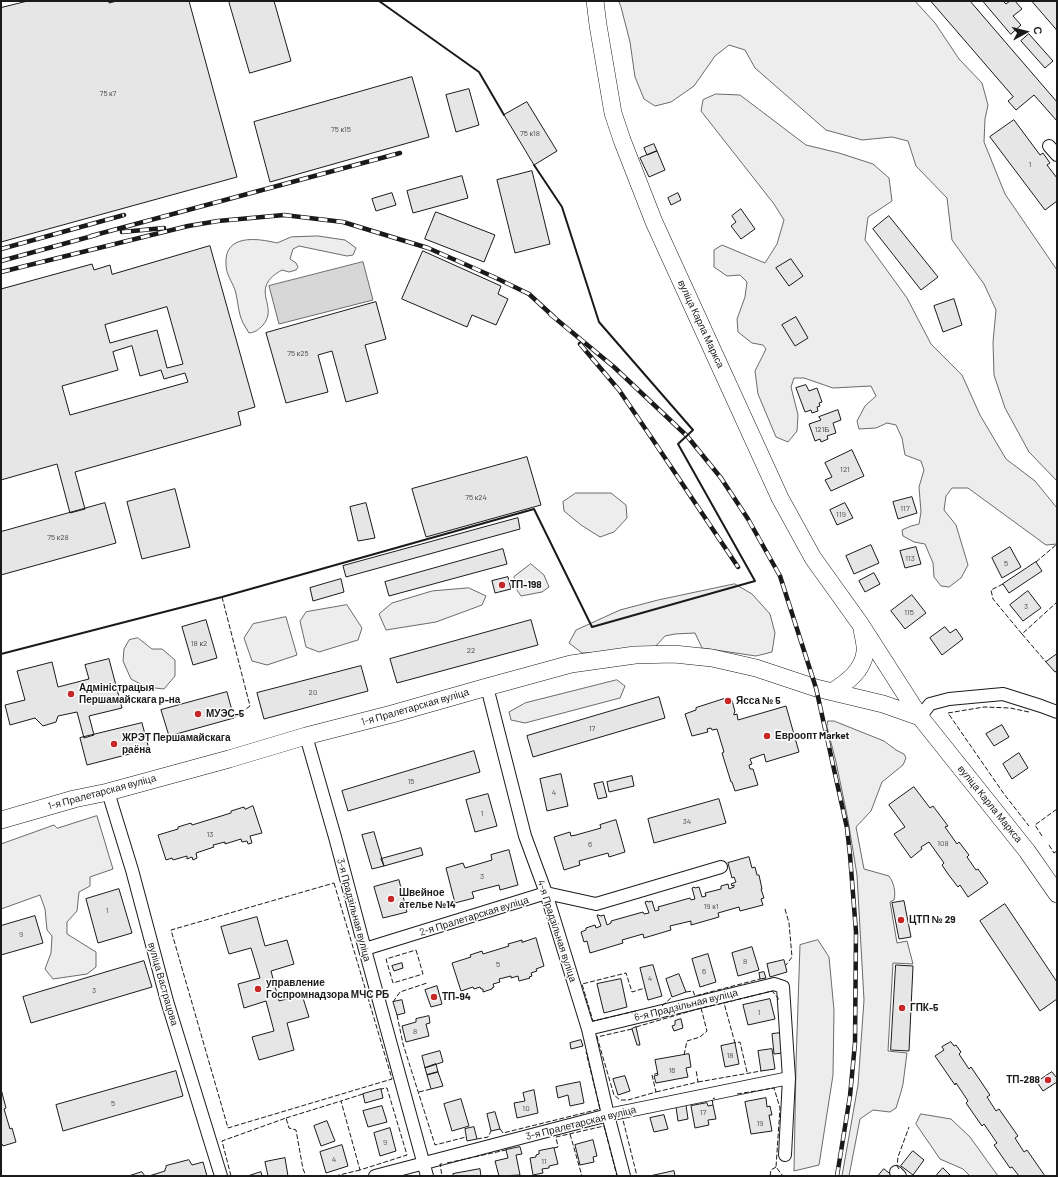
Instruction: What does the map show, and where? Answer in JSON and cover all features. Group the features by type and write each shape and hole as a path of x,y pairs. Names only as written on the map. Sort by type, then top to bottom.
{"main road":[{"name":"вуліца Карла Маркса","path":"595,1 613,113 622,140 654,222 780,498 813,558 861,625 920,717 1027,851 1057,894"},
{"name":"вуліца Карла Маркса","path":"832,692 850,679 860,668 865,651 861,625"},
{"name":"1-я Пралетарская вуліца","path":"1,820 74,799 108,792 236,757 306,736 392,714 571,664 634,655 659,654 712,658 756,668 832,692"},
{"path":"832,692 883,704 920,717"}],"street":[{"name":"4-я Прадзільная вуліца","path":"487,687 525,836 546,893 588,1029 624,1176"},
{"path":"920,717 930,704 949,699 1003,694 1057,712"},
{"name":"3-я Прадзільная вуліца","path":"306,736 427,1176"},
{"name":"вуліца Вастрацова","path":"108,792 132,870 167,1001 221,1176"},
{"name":"2-я Пралетарская вуліца","path":"365,949 546,893 596,904 721,867"},
{"name":"6-я Прадзільная вуліца","path":"588,1029 774,984 783,987 789,1078"},
{"path":"785,1155 789,1078"},
{"name":"3-я Пралетарская вуліца","path":"375,1176 608,1115 789,1078"}],"shaded area":[{"path":"619,1 915,1 935,23 959,59 982,83 988,105 985,119 984,142 1005,194 1057,270 1057,481 1029,452 1005,408 994,375 993,342 996,310 984,284 952,240 947,198 916,166 908,141 892,137 862,140 826,130 755,68 745,50 729,45 715,56 694,86 671,102 655,106 644,99 635,77 630,42"},
{"path":"716,94 740,95 806,145 839,153 873,164 889,178 892,201 868,217 865,240 907,298 931,344 962,375 980,415 1006,459 1035,481 1057,508 1057,544 1046,545 968,488 952,488 946,496 944,510 956,525 968,565 961,578 949,587 941,586 934,577 933,563 925,544 914,542 903,536 902,530 919,524 921,512 919,487 924,470 921,461 905,455 902,438 896,425 887,423 876,428 859,429 857,421 865,406 876,396 871,386 833,388 804,378 794,378 791,387 798,415 797,431 788,442 776,437 758,394 755,371 766,349 763,345 752,343 738,332 737,319 745,297 747,282 740,275 727,276 714,267 714,250 722,245 765,263 777,244 784,220 774,204 701,111 703,100"},
{"path":"318,236 345,240 356,248 353,255 347,256 299,246 293,249 290,259 296,263 298,267 296,270 289,272 282,270 269,281 265,291 268,315 263,325 249,333 241,319 235,290 227,271 227,254 230,247 243,240 260,240 277,243 291,237"},
{"path":"363,262 373,300 279,324 269,286"},
{"path":"576,493 611,493 626,505 627,518 614,532 600,537 581,525 564,511 563,502"},
{"path":"531,564 544,575 549,587 542,592 521,596 517,590 514,577"},
{"path":"735,584 752,594 770,614 775,633 772,652 756,656 702,648 695,633 665,636 655,647 630,651 582,653 569,643 576,630 620,610 658,600"},
{"path":"469,588 486,596 482,605 436,622 386,630 379,614 392,603 432,591"},
{"path":"347,605 362,628 358,640 319,652 306,647 300,621 306,612"},
{"path":"286,617 297,655 267,665 252,661 244,638 253,624"},
{"path":"138,638 152,649 162,649 175,660 175,676 164,689 146,687 131,679 123,661 124,649 129,640"},
{"path":"617,680 625,686 620,698 525,723 511,720 509,712 525,703"},
{"path":"828,721 834,721 884,741 904,754 906,758 903,765 882,782 871,811 856,827 864,869 889,876 892,882 895,897 894,900 890,902 897,943 907,941 913,964 893,963 888,1051 907,1053 903,1084 896,1108 890,1112 873,1110 860,1119 849,1176 842,1176 858,1085 864,1000 857,875 848,820 827,727"},
{"path":"97,816 113,869 90,877 90,886 79,892 77,911 67,922 67,934 96,952 96,967 87,974 53,979 45,969 51,953 52,936 47,930 45,909 40,895 1,909 1,844 54,825 57,828"},
{"path":"818,940 829,957 834,1010 833,1075 819,1165 794,1171 800,945"},
{"path":"921,1114 951,1119 970,1137 998,1176 970,1176 963,1169 940,1159 916,1124"}],"building":[{"path":"28,1 109,1 109,3 117,1 189,1 237,177 1,242 1,8"},
{"path":"229,1 274,1 291,61 250,73"},
{"path":"931,1 970,1 1057,102 1057,121 1034,95 1016,110 1008,101 1013,97"},
{"path":"983,1 1003,1 1006,4 1010,1 1015,1 1022,9 1013,16 1021,25 1011,34"},
{"path":"1032,1 1057,1 1057,30"},
{"path":"1029,34 1053,61 1045,68 1021,41"},
{"path":"412,77 429,137 270,182 254,122"},
{"path":"469,89 479,125 456,132 446,95"},
{"path":"527,102 557,151 534,165 504,115"},
{"path":"1014,120 1040,155 1043,153 1050,163 1047,165 1057,178 1057,201 1045,210 990,137"},
{"path":"654,144 657,151 647,155 644,148"},
{"path":"657,151 665,170 649,177 640,158"},
{"path":"532,171 550,244 515,253 497,180"},
{"path":"462,176 468,198 413,213 407,191"},
{"path":"392,193 396,205 376,211 372,199"},
{"path":"678,193 681,200 671,205 668,198"},
{"path":"741,209 755,229 741,239 731,226 736,222 732,216"},
{"path":"436,212 495,235 484,262 425,239"},
{"path":"889,216 938,277 921,290 873,229"},
{"path":"210,246 255,407 238,412 241,425 75,472 85,509 70,513 57,464 1,480 1,289 92,264 94,270 110,265 112,274","holes":["167,307 183,364 167,368 157,330 110,343 105,325","132,346 140,376 161,370 164,379 185,373 188,382 70,415 62,386 118,370 113,352"]},
{"path":"423,251 501,286 498,294 508,299 496,325 472,315 467,327 402,299"},
{"path":"791,259 803,276 789,286 776,268"},
{"path":"954,299 962,325 943,332 934,306"},
{"path":"376,302 386,339 365,345 378,393 346,402 332,351 318,355 328,392 286,403 266,333"},
{"path":"796,317 808,338 795,346 782,325"},
{"path":"806,385 809,391 817,388 822,402 819,403 820,406 817,407 818,411 812,413 811,410 805,412 796,388"},
{"path":"838,410 841,420 833,423 836,433 827,436 828,439 821,442 820,439 815,441 809,424 821,420 819,417"},
{"path":"852,450 864,476 831,491 825,480 832,477 825,463"},
{"path":"527,457 541,505 426,537 412,489"},
{"path":"175,489 190,547 142,559 127,502"},
{"path":"912,497 917,513 898,519 893,502"},
{"path":"105,503 116,543 1,575 1,532"},
{"path":"366,503 375,538 358,541 350,507"},
{"path":"845,503 853,518 837,525 830,510"},
{"path":"518,518 520,529 346,577 343,566"},
{"path":"871,545 879,563 854,574 846,556"},
{"path":"916,547 921,564 905,568 900,551"},
{"path":"1010,547 1021,567 1002,578 992,558"},
{"path":"503,549 507,564 389,596 385,582"},
{"path":"1036,562 1042,571 1009,593 1003,584"},
{"path":"874,573 880,584 865,592 859,581"},
{"name":"ТП-198","path":"508,577 511,589 495,593 492,581"},
{"path":"341,579 344,592 313,601 310,588"},
{"path":"1028,591 1041,608 1023,621 1010,605"},
{"path":"912,595 926,613 905,629 891,611"},
{"path":"206,620 217,658 193,665 182,627"},
{"path":"531,620 538,645 397,683 390,659"},
{"path":"945,627 950,633 956,629 963,639 942,655 930,638"},
{"path":"1057,654 1057,671 1055,672 1046,662"},
{"name":"Адміністрацыя Першамайскага р-на","path":"109,659 122,708 89,716 94,735 84,738 77,712 58,716 56,722 43,726 35,718 10,725 5,705 25,700 17,671 52,662 58,687 89,679 85,665"},
{"path":"361,666 368,691 264,719 257,693"},
{"name":"МУЭС-5","path":"227,692 234,718 169,736 161,710"},
{"path":"659,697 665,718 533,757 527,736"},
{"path":"724,699 725,702 732,700 735,712 734,715 737,714 738,720 786,706 799,752 766,762 764,754 750,759 752,764 749,765 750,769 753,769 758,785 735,791 722,753 724,752 717,729 707,729 708,732 692,736 685,714 696,710 696,708"},
{"name":"ЖРЭТ Першамайскага раёна","path":"142,723 149,749 87,765 80,738"},
{"path":"1002,725 1009,737 994,746 986,734"},
{"path":"474,751 480,772 348,811 342,791"},
{"path":"1019,753 1028,768 1012,779 1003,764"},
{"path":"561,774 568,806 547,811 540,779"},
{"path":"632,776 634,786 609,792 607,782"},
{"path":"603,782 607,797 598,799 594,784"},
{"path":"914,787 930,808 933,806 948,826 945,827 957,844 959,842 969,855 967,857 976,870 978,869 988,883 968,897 960,885 958,887 948,874 942,865 944,863 929,842 921,847 922,849 911,858 894,834 905,827 889,805"},
{"path":"488,794 497,826 475,832 466,800"},
{"path":"719,799 726,823 654,843 648,819"},
{"path":"253,806 262,833 250,836 252,843 248,844 247,841 242,842 241,839 225,844 225,842 213,845 214,847 196,853 197,858 193,860 192,857 187,859 187,856 173,860 172,858 166,860 158,835 191,823 192,825 231,813 231,811"},
{"path":"616,820 625,852 609,857 608,853 579,861 580,865 564,870 554,837 570,832 571,836 576,835 601,828 600,825"},
{"path":"374,832 384,866 372,869 362,835"},
{"path":"421,848 423,855 384,866 381,859"},
{"path":"509,850 518,885 500,890 499,885 472,892 474,898 455,903 446,868 463,863 465,868 492,860 491,855"},
{"path":"749,857 752,868 755,867 757,875 759,875 764,898 761,899 763,905 740,911 739,907 718,913 719,917 691,925 691,921 670,926 671,930 644,938 643,934 622,940 623,943 590,953 587,941 584,942 581,932 586,930 586,928 595,925 596,928 601,926 597,915 604,915 607,925 611,923 611,921 643,912 644,914 649,913 645,902 647,901 652,901 655,911 659,910 658,907 690,898 691,900 695,899 692,888 694,887 699,887 702,897 706,896 705,893 721,889 721,886 728,884 729,889 734,887 734,885 732,886 731,884 736,882 734,877 732,878 728,863"},
{"name":"Швейное ателье №14","path":"399,880 407,912 383,918 374,887"},
{"path":"119,889 132,933 98,943 86,899"},
{"name":"ЦТП № 29","path":"904,901 911,937 899,939 892,903"},
{"path":"1005,904 1057,982 1057,999 1040,1011 980,921"},
{"path":"35,916 43,943 1,955 1,926"},
{"name":"управление Госпромнадзора МЧС РБ","path":"257,917 265,946 287,940 294,964 271,971 279,1001 302,995 309,1017 287,1023 294,1050 259,1060 252,1037 274,1031 266,1001 244,1008 238,984 260,978 251,948 229,954 221,927"},
{"path":"536,938 544,966 531,973 532,976 529,977 530,978 519,981 518,976 511,978 511,976 499,979 500,982 493,984 494,987 492,989 483,992 483,989 480,987 474,989 473,987 461,991 452,963 471,957 470,955 482,951 483,954 509,946 508,944"},
{"path":"752,947 759,970 738,976 732,953"},
{"path":"708,954 716,982 700,987 692,959"},
{"path":"784,960 787,972 770,977 767,964"},
{"path":"144,961 152,987 31,1023 23,997"},
{"path":"402,963 403,968 394,971 392,966"},
{"path":"653,965 662,996 648,1000 640,968"},
{"name":"ГПК-5","path":"896,965 913,966 909,1051 891,1050"},
{"path":"764,972 766,978 760,979 759,973"},
{"path":"679,974 686,992 672,997 666,979"},
{"path":"621,979 627,1007 604,1013 597,984"},
{"name":"ТП-94","path":"437,986 442,1004 431,1007 425,990"},
{"path":"770,999 775,1019 748,1025 743,1005"},
{"path":"402,1000 405,1013 397,1015 393,1002"},
{"path":"429,1016 430,1023 426,1024 429,1036 406,1042 402,1026 416,1022 416,1019"},
{"path":"681,1019 683,1028 674,1031 672,1026 675,1025 675,1021"},
{"path":"636,1027 640,1045 637,1045 632,1029"},
{"path":"781,1033 783,1053 774,1054 772,1034"},
{"path":"581,1040 583,1046 571,1049 570,1043"},
{"path":"951,1042 954,1046 956,1045 961,1052 959,1054 969,1069 971,1067 990,1095 987,1097 996,1111 999,1109 1018,1136 1015,1138 1024,1152 1027,1150 1045,1176 1019,1176 1012,1167 1010,1168 994,1145 997,1143 984,1124 982,1126 966,1103 968,1101 956,1083 955,1085 935,1056 944,1050 942,1047"},
{"path":"735,1043 739,1064 725,1067 721,1046"},
{"path":"772,1049 775,1069 761,1071 758,1051"},
{"path":"440,1051 443,1062 425,1068 422,1056"},
{"path":"689,1054 691,1067 686,1068 688,1077 656,1083 654,1076 658,1075 655,1060"},
{"path":"436,1064 438,1072 427,1075 425,1068"},
{"path":"176,1071 183,1096 63,1131 56,1105"},
{"path":"438,1072 443,1086 431,1089 427,1075"},
{"name":"ТП-288","path":"1052,1072 1057,1078 1057,1082 1043,1091 1037,1082"},
{"path":"625,1076 630,1091 618,1095 613,1079"},
{"path":"580,1082 584,1103 570,1106 568,1095 558,1098 556,1087"},
{"path":"1,1089 6,1108 4,1109 16,1142 3,1146 1,1144"},
{"path":"381,1089 383,1098 365,1103 363,1094"},
{"path":"534,1090 538,1113 517,1118 514,1103 525,1101 523,1093"},
{"path":"766,1098 767,1107 770,1106 772,1115 769,1115 772,1131 751,1134 745,1102"},
{"path":"461,1099 469,1126 452,1131 444,1104"},
{"path":"707,1103 708,1106 713,1105 716,1119 708,1120 709,1125 695,1128 691,1106"},
{"path":"686,1105 688,1119 678,1121 676,1107"},
{"path":"382,1106 387,1122 368,1127 363,1111"},
{"path":"495,1112 500,1129 491,1131 487,1114"},
{"path":"664,1115 668,1129 654,1132 650,1118"},
{"path":"327,1121 335,1141 321,1146 314,1126"},
{"path":"474,1127 477,1139 467,1141 465,1129"},
{"path":"390,1128 396,1151 380,1156 374,1133"},
{"path":"593,1140 597,1156 593,1157 594,1162 580,1165 575,1145"},
{"path":"342,1145 348,1166 326,1173 320,1152"},
{"path":"520,1147 522,1154 516,1155 520,1175 499,1176 495,1161 508,1158 506,1150"},
{"path":"554,1148 558,1164 542,1169 543,1173 533,1175 530,1158 536,1157 536,1155 539,1154 539,1151"},
{"path":"913,1151 924,1160 913,1175 901,1166"},
{"path":"285,1158 288,1176 268,1176 265,1162"},
{"path":"189,1160 192,1165 203,1162 207,1176 149,1176 165,1171 166,1166"},
{"path":"943,1168 951,1176 936,1176"},
{"path":"480,1169 481,1176 453,1176 453,1174"},
{"path":"884,1169 893,1176 878,1176"},
{"path":"674,1171 675,1176 650,1176"},
{"path":"142,1172 145,1176 129,1176"},
{"path":"261,1172 262,1176 248,1176"}],"railway":[{"path":"91,236 400,153"},
{"path":"1,249 124,215"},
{"path":"1,272 188,226 218,221 284,215 343,222 428,248 529,294 554,317"},
{"path":"122,232 164,228"},
{"path":"1,261 96,235"},
{"path":"550,314 614,367 687,436 721,478 748,519 780,576 816,688 847,828 850,855 856,932 855,1043 850,1096 837,1176"},
{"path":"580,344 619,390 738,567"}],"fence":[{"path":"1036,562 1057,544"},
{"path":"1003,584 991,590 993,599 1022,634 1057,602"},
{"path":"222,597 250,706 234,718"},
{"path":"1022,634 1046,662"},
{"path":"1029,712 1010,708 984,707 948,713 1004,794 1029,826"},
{"path":"1042,836 1035,825 1057,809"},
{"path":"1049,845 1054,853 1057,851"},
{"path":"334,883 392,1079 228,1128 171,930 334,883"},
{"path":"785,909 789,923 792,957 786,965"},
{"path":"416,950 423,974 393,983 386,959 416,950"},
{"path":"636,1011 593,1021 582,984 626,973 632,992 645,988"},
{"path":"686,992 693,991 695,996 760,979"},
{"path":"393,1002 400,992 427,983"},
{"path":"747,1072 740,1042 735,1043 724,1003 772,991 778,998 778,1001"},
{"path":"662,1006 672,997"},
{"path":"684,1055 687,1041 700,1037 707,1031 701,1008 724,1003"},
{"path":"636,1027 701,1008"},
{"path":"397,1015 403,1044 435,1145 466,1137"},
{"path":"632,1029 597,1037 614,1095 620,1100 628,1100 656,1092 652,1075 658,1073"},
{"path":"500,1129 503,1133 600,1109 586,1052"},
{"path":"656,1092 698,1082 696,1070"},
{"path":"698,1082 761,1071"},
{"path":"363,1094 341,1101 360,1170 407,1155 387,1088 381,1089"},
{"path":"737,1094 774,1088 780,1108 776,1167 783,1176"},
{"path":"419,1092 431,1089"},
{"path":"713,1105 712,1099 715,1098"},
{"path":"286,1118 341,1101"},
{"path":"624,1116 622,1116 637,1176"},
{"path":"231,1176 222,1141 286,1118 289,1128 296,1130 303,1169 306,1176"},
{"path":"554,1148 558,1147 556,1137 604,1126 617,1176"},
{"path":"899,1169 897,1166 898,1157 909,1127"},
{"path":"477,1139 488,1137 491,1131"},
{"path":"570,1134 582,1176"},
{"path":"447,1163 506,1150"},
{"path":"442,1164 440,1164 442,1176"},
{"path":"770,1176 771,1170 776,1167"},
{"path":"335,1176 360,1170"}],"wall":[{"path":"379,1 479,72 504,115"},
{"path":"1,654 222,597 534,509 592,627 755,581 678,444 693,430 599,322 562,207 534,165"}],"place":[{"name":"ТП-198","path":"502,585"},
{"name":"Адміністрацыя Першамайскага р-на","path":"71,694"},
{"name":"Ясса № 5","path":"728,701"},
{"name":"МУЭС-5","path":"198,714"},
{"name":"Евроопт Market","path":"767,736"},
{"name":"ЖРЭТ Першамайскага раёна","path":"114,744"},
{"name":"Швейное ателье №14","path":"391,899"},
{"name":"ЦТП № 29","path":"901,920"},
{"name":"управление Госпромнадзора МЧС РБ","path":"258,989"},
{"name":"ТП-94","path":"434,997"},
{"name":"ГПК-5","path":"902,1008"},
{"name":"ТП-288","path":"1048,1080"}]}
